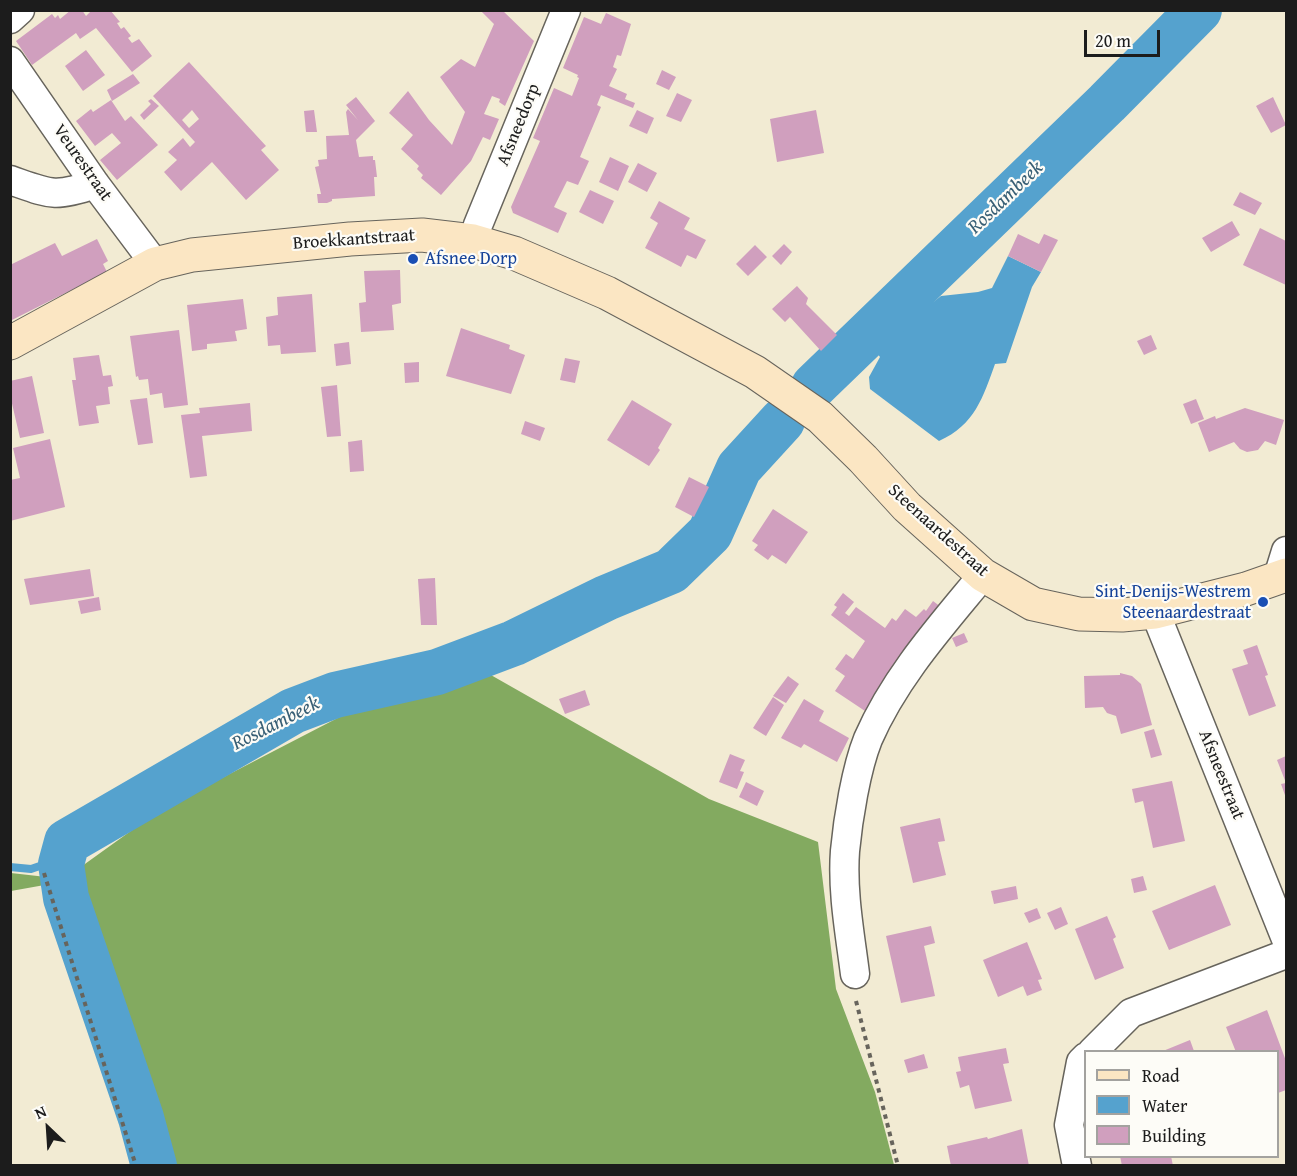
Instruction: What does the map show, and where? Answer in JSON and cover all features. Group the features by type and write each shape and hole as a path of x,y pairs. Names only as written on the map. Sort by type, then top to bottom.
{"street":[{"path":"10,19 20,10"},
{"name":"Afsneedorp","path":"473,241 566,10"},
{"name":"Veurestraat","path":"10,61 95,184 155,264"},
{"path":"10,180 49,194 69,193 95,184"},
{"name":"Broekkantstraat","path":"10,343 155,264 192,255 228,250 422,235 473,241 514,253 607,293 755,372 820,417"},
{"name":"Steenaardestraat","path":"820,417 907,507 983,575 1033,604 1079,614 1122,615 1155,612 1246,589 1284,568"},
{"path":"855,974 847,908 845,852 858,769 884,708 921,651 983,575"},
{"name":"Afsneestraat","path":"1155,612 1287,939"},
{"path":"1094,1050 1131,1013 1287,954"},
{"path":"1077,1166 1069,1125 1081,1062 1084,1060"}],"path":[{"path":"44,873 136,1166"},
{"path":"855,974 853,990 898,1166"}],"green space":[{"path":"468,662 709,799 818,842 836,989 875,1092 894,1165 165,1165 67,881 11,891 11,873 64,879 160,810 384,694"}],"water":[{"path":"1008,256 1041,272 1032,287 1006,363 995,364 982,399 969,418 961,427 939,441 870,389 869,377 880,357 874,349 920,302 927,307 941,296 992,288"}],"building":[{"path":"71,10 82,10 86,16 92,10 110,10 120,22 117,23 121,29 124,27 131,36 128,38 132,43 139,39 152,56 132,72 96,28 80,39 76,33 32,65 16,41 52,14 55,18 58,15 60,19"},
{"path":"480,10 502,10 534,41 505,106 499,102 500,99 492,96 484,114 499,119 490,140 483,137 471,161 441,195 421,178 423,175 417,169 419,166 401,149 413,135 389,113 408,91 429,120 452,145 465,112 440,77 461,59 475,67 494,24"},
{"path":"606,13 631,24 621,56 617,55 613,67 617,69 609,86 627,94 625,99 635,103 633,108 601,95 597,105 601,107 580,157 589,161 578,185 567,181 554,207 567,213 558,233 513,213 511,207 540,141 533,138 554,88 572,96 579,78 578,75 563,68 584,17 601,24"},
{"path":"86,50 105,75 83,91 65,66"},
{"path":"189,62 266,146 261,150 279,170 246,200 212,162 181,191 164,172 177,160 168,152 183,138 190,147 195,142 153,96","holes":["192,110 199,119 189,128 182,120"]},
{"path":"662,70 676,77 669,90 656,84"},
{"path":"133,74 140,83 112,101 107,90"},
{"path":"677,93 692,100 681,122 666,116"},
{"path":"356,97 375,121 356,140 359,157 373,156 375,160 377,177 374,177 375,196 332,199 327,203 318,203 317,194 321,194 315,167 319,166 318,160 327,159 326,136 349,135 346,112 348,109 358,120 346,105"},
{"path":"1273,97 1286,125 1271,133 1256,106"},
{"path":"151,99 159,106 144,120 140,115 151,104 148,101"},
{"path":"111,100 125,121 131,116 158,145 117,180 100,160 121,143 112,133 95,146 76,121 91,109 93,112"},
{"path":"314,110 317,132 306,132 304,111"},
{"path":"637,110 654,118 647,134 629,126"},
{"path":"816,110 824,153 777,162 770,119"},
{"path":"610,157 629,166 618,191 599,182"},
{"path":"638,163 657,173 647,192 628,182"},
{"path":"590,190 614,201 603,224 579,212"},
{"path":"1240,192 1262,203 1255,215 1233,205"},
{"path":"659,201 690,218 684,229 706,240 696,259 687,255 681,267 645,248 658,223 650,218"},
{"path":"1232,221 1240,235 1211,252 1202,238"},
{"path":"1260,228 1286,241 1286,285 1243,265"},
{"path":"1018,234 1039,244 1044,234 1058,240 1041,272 1008,256"},
{"path":"97,239 108,261 103,264 107,272 10,321 10,265 55,243 62,256"},
{"path":"784,244 792,252 781,265 772,256"},
{"path":"755,245 767,257 748,276 736,264"},
{"path":"400,270 401,303 392,305 394,330 361,332 359,303 366,302 364,271"},
{"path":"797,286 808,298 806,304 837,335 821,351 790,317 785,322 772,309"},
{"path":"312,294 316,352 281,354 280,345 268,346 266,317 278,315 277,297"},
{"path":"243,299 247,329 235,331 237,341 207,344 207,349 192,351 187,305"},
{"path":"461,328 510,345 509,349 525,355 511,394 446,376"},
{"path":"179,330 188,405 164,408 162,393 150,395 148,379 139,380 138,376 136,377 130,336"},
{"path":"1151,335 1157,349 1144,355 1137,341"},
{"path":"349,342 351,364 336,366 334,344"},
{"path":"99,355 103,376 111,375 113,386 108,387 110,404 96,406 99,423 79,426 72,380 76,380 73,358"},
{"path":"565,358 580,361 575,383 560,380"},
{"path":"419,362 419,382 405,383 404,363"},
{"path":"32,376 44,433 20,438 10,395 10,381"},
{"path":"337,385 341,436 327,437 321,387"},
{"path":"147,398 153,443 138,445 130,400"},
{"path":"1196,399 1204,419 1191,424 1183,404"},
{"path":"632,400 672,424 658,448 660,450 649,466 607,440"},
{"path":"250,403 252,431 202,436 207,476 190,478 181,415 200,413 199,408"},
{"path":"1245,408 1284,420 1276,445 1265,441 1258,450 1247,452 1240,449 1234,442 1209,452 1198,423"},
{"path":"525,421 545,428 540,441 521,434"},
{"path":"50,439 65,507 10,521 10,480 20,478 13,448"},
{"path":"362,440 364,471 350,472 348,442"},
{"path":"689,477 709,487 694,517 675,507"},
{"path":"773,509 808,532 786,564 772,555 768,560 754,550 758,545 752,541"},
{"path":"90,569 94,596 30,605 24,579"},
{"path":"435,578 437,625 421,625 418,579"},
{"path":"843,593 854,602 845,613 849,616 856,607 885,628 892,618 896,621 905,609 916,617 924,609 926,611 933,601 941,607 865,711 835,691 845,676 835,669 846,654 853,659 865,641 831,615 837,607 834,605"},
{"path":"99,597 101,610 81,614 78,601"},
{"path":"964,633 968,642 956,647 952,638"},
{"path":"1257,645 1276,706 1249,716 1232,669 1248,664 1243,650"},
{"path":"1120,673 1132,676 1141,684 1152,725 1121,734 1116,716 1107,713 1103,707 1085,708 1084,676 1120,675"},
{"path":"788,676 799,684 786,703 773,696"},
{"path":"585,690 590,705 565,714 559,699"},
{"path":"773,697 784,705 766,736 753,728"},
{"path":"804,699 824,711 819,721 849,738 837,762 804,744 801,748 781,738"},
{"path":"1154,729 1162,755 1151,758 1144,732"},
{"path":"730,754 745,760 740,771 744,772 737,789 719,782"},
{"path":"1286,756 1286,783 1277,760"},
{"path":"1172,781 1185,841 1153,848 1143,801 1135,803 1132,789"},
{"path":"746,782 764,791 757,806 739,797"},
{"path":"1286,783 1286,798 1281,784"},
{"path":"940,818 945,841 938,842 946,875 913,883 900,827"},
{"path":"1143,876 1147,890 1134,893 1131,879"},
{"path":"1215,885 1231,925 1169,950 1152,911"},
{"path":"1016,886 1018,899 994,904 991,891"},
{"path":"1061,907 1068,924 1055,930 1047,913"},
{"path":"1037,908 1041,918 1029,923 1024,913"},
{"path":"1107,916 1116,937 1113,939 1124,968 1095,980 1075,929"},
{"path":"931,926 935,943 924,946 935,996 901,1003 886,936"},
{"path":"1027,942 1042,979 1038,980 1042,990 1027,996 1023,986 998,997 983,960"},
{"path":"1267,1010 1286,1061 1286,1090 1279,1093 1279,1050 1235,1050 1226,1027"},
{"path":"1190,1040 1194,1050 1165,1050"},
{"path":"1006,1048 1009,1063 1003,1064 1012,1101 975,1109 969,1085 960,1088 956,1072 961,1071 958,1057"},
{"path":"924,1054 928,1068 908,1073 904,1060"},
{"path":"1022,1129 1029,1166 951,1166 947,1146 987,1137 988,1139"},
{"path":"1120,1158 1171,1158 1173,1166 1122,1166"}],"waterway":[{"name":"Rosdambeek","path":"814,386 1107,103 1199,10"},
{"path":"888,314 900,324"},
{"name":"Rosdambeek","path":"154,1166 141,1118 66,898 61,864 67,842 293,711 335,695 437,672 514,643 606,598 671,571 710,533 739,468 782,421"},
{"path":"10,867 31,869 63,858"}],"place":[{"name":"Afsnee Dorp","path":"413,259"},
{"name":"Sint-Denijs-Westrem Steenaardestraat","path":"1263,602"}]}
